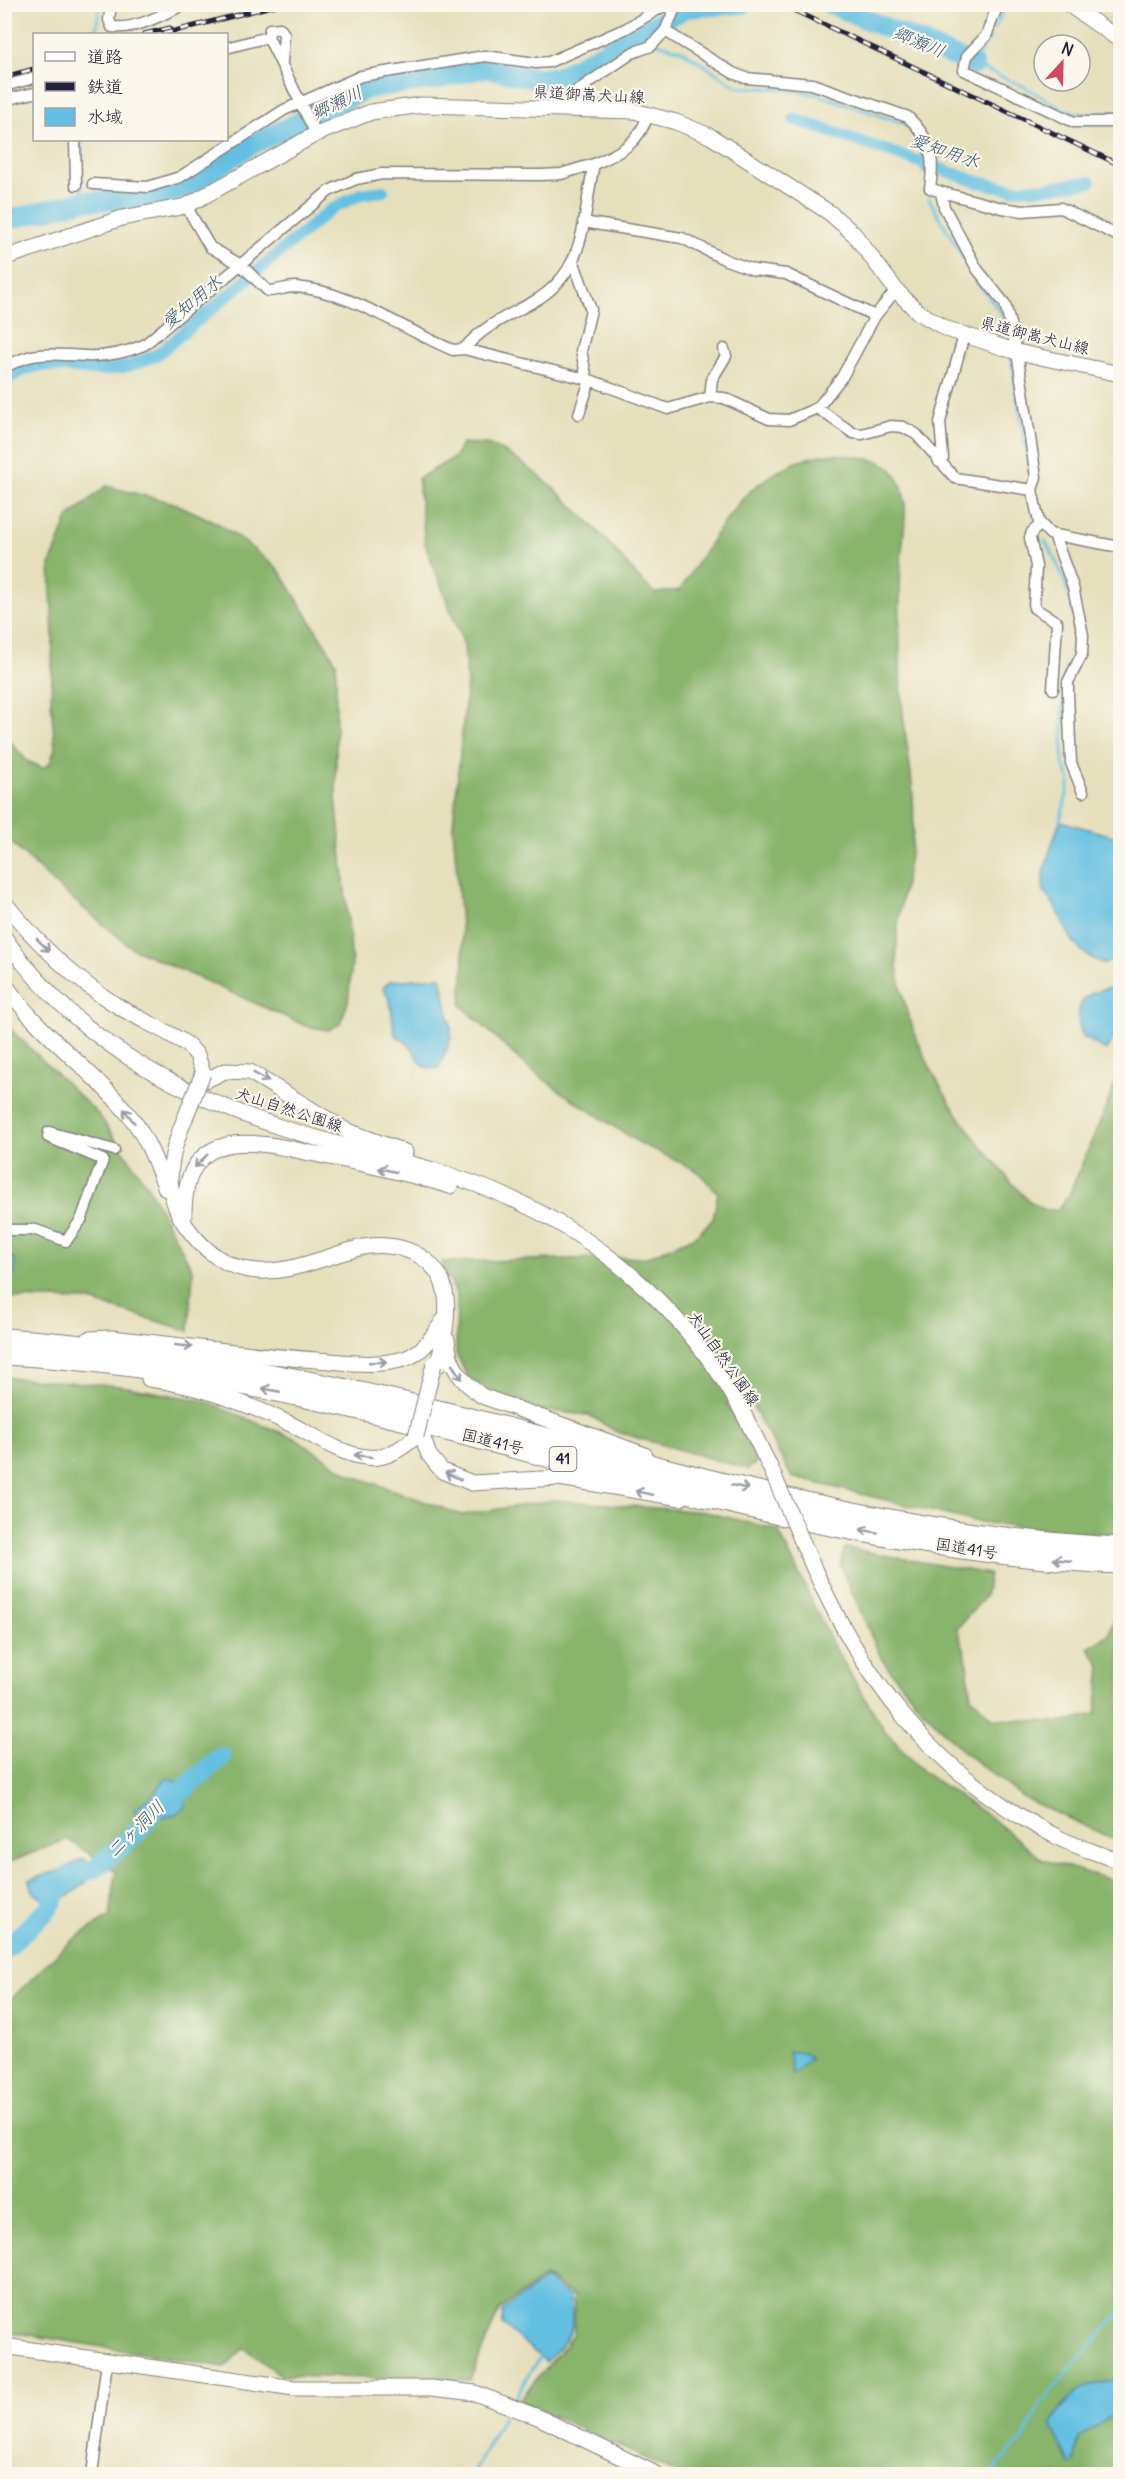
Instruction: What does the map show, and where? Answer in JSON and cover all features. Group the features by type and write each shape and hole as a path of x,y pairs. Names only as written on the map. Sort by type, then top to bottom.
{"highway":[{"name":"国道41号","path":"4,1339 41,1349 222,1380 339,1404 464,1433 723,1500 832,1524 971,1550 1071,1561 1120,1563"},
{"name":"国道41号","path":"4,1354 41,1349 153,1354 258,1371 435,1410 709,1480 848,1511 971,1533 1075,1546 1120,1548"}],"main road":[{"path":"1068,4 1120,40"},
{"name":"県道御嵩犬山線","path":"4,258 122,218 186,206 314,130 371,112 397,107 600,109 648,114 710,136 830,213 854,234 896,290 918,312 964,335 1017,352 1120,374"},
{"path":"4,902 22,924 83,982 114,1004 188,1045 197,1055 204,1077 171,1157 169,1176 175,1205"},
{"name":"犬山自然公園線","path":"4,937 46,989 80,1022 132,1061 177,1088 284,1129 422,1167 525,1204 588,1241 638,1281 689,1335 736,1400 770,1467 847,1638 871,1676 917,1732 949,1764 989,1796 1062,1840 1120,1862"},
{"path":"4,983 51,1038 129,1115 143,1135 184,1223 209,1252 237,1268 257,1271 290,1269 357,1248 385,1245 405,1248 424,1257 439,1274 446,1296 449,1357 454,1370 467,1385 482,1396 709,1480"},
{"path":"204,1077 225,1071 250,1072 345,1130 456,1168 497,1187 525,1204"},
{"path":"184,1223 185,1186 196,1164 220,1147 254,1142 351,1161 485,1197 525,1204"},
{"path":"41,1349 111,1338 293,1358 363,1363 389,1362 406,1358 422,1349 446,1316"},
{"path":"41,1349 115,1374 158,1380 216,1396 277,1418 351,1455 369,1458 385,1456 397,1451 418,1435 446,1316"},
{"path":"418,1435 429,1455 442,1471 472,1483 559,1478 663,1497 723,1500"},
{"path":"4,2346 294,2388 431,2388 475,2393 538,2417 656,2475"}],"street":[{"path":"111,4 109,20 112,27 122,28 152,19 185,4"},
{"path":"93,184 148,187 180,177 301,101 361,76 471,58 497,56 536,63 549,62 625,29 667,4"},
{"path":"559,109 568,97 632,53 651,46 664,34 676,4"},
{"path":"998,4 986,36 967,56 964,70 1074,122 1120,122"},
{"path":"664,34 740,75 812,84 908,117 927,138 931,149 930,188 979,204 1012,209 1061,208 1120,237"},
{"path":"228,47 268,37 314,130"},
{"path":"4,86 33,78"},
{"path":"4,100 33,93"},
{"path":"4,368 19,359 48,352 104,356 127,352 144,345 329,191 356,179 382,174 561,174 594,164 627,148 644,128 648,114"},
{"path":"75,141 76,185"},
{"path":"579,414 589,380 581,351 591,310 574,263 594,164"},
{"path":"941,192 945,207 977,269 1005,304 1017,352 1036,477 1032,490 1041,524 1054,535 1073,587 1083,635 1082,654 1068,682 1071,762 1083,792"},
{"path":"186,206 210,247 241,265 268,291 297,287 331,295 355,303 453,350 464,349 589,380 668,409 710,397 738,402 777,421 789,420 818,408 842,377 875,316 896,290"},
{"path":"583,222 682,238 726,260 754,270 786,274 875,316"},
{"path":"464,349 502,317 538,299 574,263"},
{"path":"939,462 943,458 944,450 940,422 964,335"},
{"path":"710,397 712,379 726,356 724,348"},
{"path":"818,408 853,432 862,434 891,426 903,427 916,434 955,478 967,482 1032,490"},
{"path":"1041,524 1030,538 1036,566 1034,608 1057,622 1053,689"},
{"path":"1054,535 1120,547"},
{"path":"4,1230 36,1230 66,1241 81,1220 103,1160 48,1137 49,1132 114,1150"},
{"path":"92,2475 107,2362"}],"green space":[{"path":"462,444 490,445 505,452 539,476 588,521 655,593 680,590 730,514 747,494 771,475 800,461 828,455 869,459 882,463 893,471 899,481 905,503 900,579 900,675 914,817 897,937 898,972 904,999 922,1051 949,1101 981,1146 1017,1189 1040,1207 1057,1210 1068,1197 1112,1093 1120,1065 1120,1534 1065,1532 972,1521 792,1477 747,1397 727,1404 757,1462 748,1469 617,1432 589,1415 527,1409 468,1378 456,1353 457,1296 442,1262 647,1257 694,1237 713,1219 718,1193 696,1170 638,1142 564,1094 525,1065 461,1005 464,962 453,826 467,682 464,645 425,544 418,479 455,457"},
{"path":"106,486 174,503 217,523 246,543 279,570 336,662 336,797 352,962 348,1002 340,1024 328,1030 306,1026 132,948 57,886 5,837 5,735 27,761 43,768 50,763 55,748 51,702 53,637 50,565 68,518"},
{"path":"4,1023 99,1115 148,1187 193,1271 189,1331 87,1300 5,1298"},
{"path":"4,1377 121,1386 204,1401 294,1438 351,1475 462,1515 554,1500 706,1512 778,1530 833,1645 885,1731 923,1772 990,1817 1043,1860 1120,1882 1120,2474 679,2474 519,2400 574,2335 574,2296 545,2277 499,2310 470,2380 282,2376 244,2348 225,2367 5,2331 5,2005 68,1943 110,1916 116,1871 67,1839 5,1864"},
{"path":"845,1548 989,1574 985,1597 957,1628 966,1656 971,1697 994,1719 1061,1722 1096,1714 1101,1666 1088,1648 1108,1636 1120,1603 1120,1842 1024,1798 965,1753 921,1708 882,1660 840,1565"}],"water":[{"path":"1060,821 1120,838 1120,962 1114,959 1105,964 1079,949 1069,936 1056,907 1045,893 1044,874"},
{"path":"441,977 451,1038 439,1068 428,1068 421,1063 409,1045 395,1035 390,1001 383,988 390,981"},
{"path":"1120,987 1117,1029 1115,1037 1106,1050 1084,1038 1079,1019 1080,1007 1087,996 1093,993"},
{"path":"5,1254 15,1260 15,1273 5,1277"},
{"path":"166,1778 178,1784 183,1792 186,1806 174,1815 146,1822 134,1810 154,1794"},
{"path":"82,1859 86,1860 92,1871 88,1880 71,1894 50,1900 40,1898 33,1891 29,1880 61,1870"},
{"path":"788,2051 804,2053 811,2058 793,2075"},
{"path":"545,2279 570,2297 572,2319 570,2334 546,2362 503,2325 502,2311"},
{"path":"1120,2376 1120,2410 1079,2438 1074,2463 1070,2464 1051,2424 1053,2419 1077,2392 1092,2385 1112,2381"}],"waterway":[{"path":"96,33 100,4"},
{"name":"郷瀬川","path":"4,221 82,201 149,200 189,186 251,145 369,88 439,79 485,68 531,78 557,77 686,8 743,4"},
{"name":"郷瀬川","path":"830,4 974,65"},
{"path":"994,30 1006,4"},
{"path":"640,33 645,39 652,41"},
{"path":"990,38 978,54 974,65 1023,86 1065,110 1089,115 1120,112"},
{"path":"658,43 681,50 738,87 787,89 816,94 902,123 914,131"},
{"name":"愛知用水","path":"794,119 978,182 1012,189 1045,188 1090,182"},
{"path":"81,141 82,201"},
{"name":"愛知用水","path":"922,152 923,173"},
{"name":"愛知用水","path":"4,383 15,374 38,366 109,370 158,354 330,210 361,194 383,191"},
{"path":"929,199 978,283 1000,311 1005,322"},
{"path":"1011,359 1031,479"},
{"path":"1045,541 1068,591 1077,632 1076,649 1065,673 1063,684"},
{"path":"1060,821 1070,782 1063,763 1063,702"},
{"name":"二ヶ洞川","path":"4,1950 50,1907 65,1878 96,1868 135,1834 164,1799 182,1791 221,1757"},
{"path":"990,2474 1024,2438 1040,2404 1120,2312"},
{"path":"516,2396 541,2354"},
{"path":"473,2474 503,2417"}],"railway":[{"path":"167,33 280,4"},
{"path":"781,4 1120,165"},
{"path":"148,33 170,28"},
{"path":"4,77 33,69"}]}
